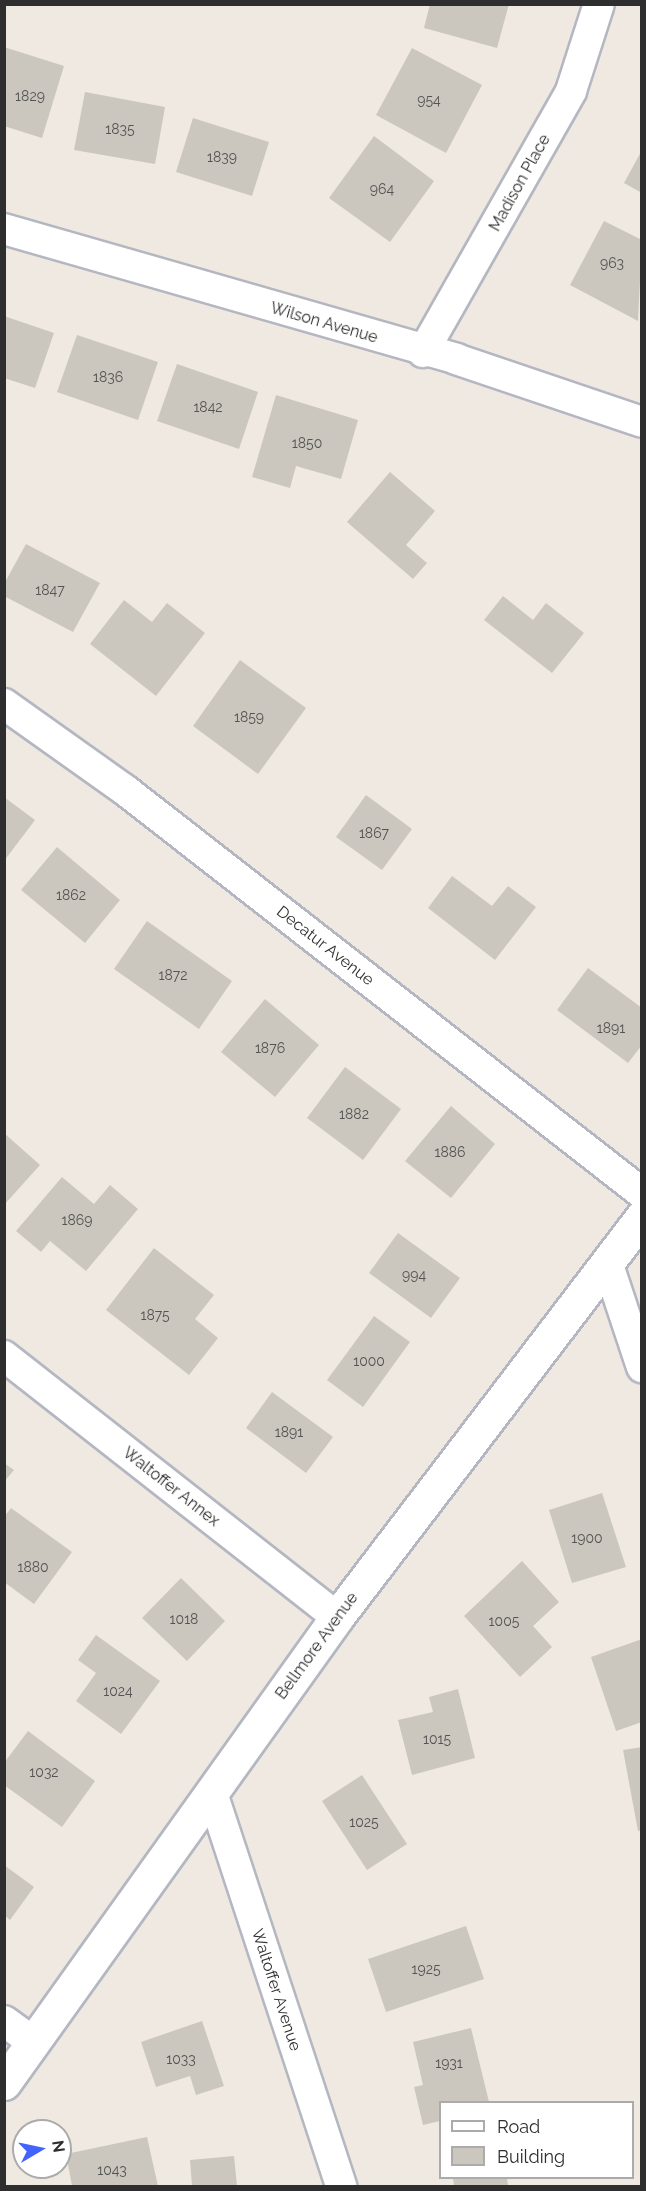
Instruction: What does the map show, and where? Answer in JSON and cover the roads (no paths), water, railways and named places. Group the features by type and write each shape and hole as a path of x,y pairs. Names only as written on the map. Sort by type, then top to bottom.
{"main road":[{"name":"Bellmore Avenue","path":"4,2084 337,1617 642,1217"}],"street":[{"name":"Madison Place","path":"423,352 570,92 599,4"},
{"name":"Wilson Avenue","path":"4,229 423,352 642,422"},
{"name":"Decatur Avenue","path":"4,704 125,790 642,1193"},
{"path":"607,1262 642,1367"},
{"name":"Waltoffer Annex","path":"4,1356 337,1617"},
{"name":"Waltoffer Avenue","path":"212,1793 341,2187"},
{"path":"4,2021 34,2043"}]}
